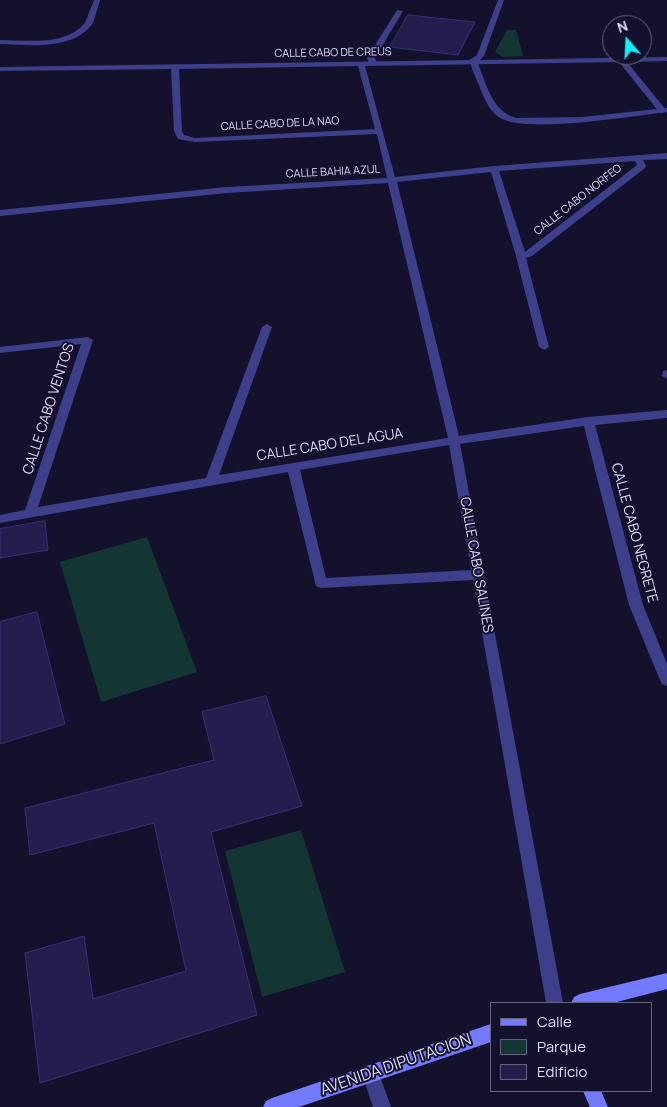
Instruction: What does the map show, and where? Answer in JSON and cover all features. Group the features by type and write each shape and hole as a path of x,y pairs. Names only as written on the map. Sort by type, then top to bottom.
{"street":[{"path":"0,42 65,39 83,32 97,0"},
{"path":"501,0 480,56 473,61 494,108 505,118 533,122 665,110"},
{"path":"372,64 371,58 399,12"},
{"name":"CALLE CABO DE CREUS","path":"0,70 602,59"},
{"name":"CALLE CABO DE CREUS","path":"652,59 667,59"},
{"name":"CALLE CABO SALINES","path":"361,64 380,131 454,440 555,1002"},
{"path":"626,65 665,110"},
{"name":"CALLE CABO DE LA NAO","path":"175,67 178,131 181,137 195,140 380,131"},
{"name":"CALLE BAHIA AZUL","path":"0,214 227,190 391,180 494,169 667,156"},
{"name":"CALLE CABO NORFEO","path":"521,256 529,254 642,166 638,159"},
{"name":"CALLE CABO NORFEO","path":"494,169 521,256 544,347"},
{"path":"211,480 267,326"},
{"name":"CALLE CABO VENTOS","path":"0,350 88,340 30,513"},
{"name":"CALLE CABO DEL AGUA","path":"0,519 211,480 454,440 588,421 667,414"},
{"name":"CALLE CABO NEGRETE","path":"588,421 636,605 667,680"},
{"path":"293,467 321,583 477,574"},
{"path":"584,1002 667,981"},
{"name":"AVENIDA DIPUTACION","path":"272,1107 490,1032"},
{"path":"371,1074 382,1107"},
{"path":"592,1092 599,1107"}],"green space":[{"path":"507,30 516,30 523,56 503,57 495,52"},
{"path":"147,537 197,672 101,702 60,562"},
{"path":"301,830 345,972 262,997 225,851"}],"building":[{"path":"408,15 475,22 458,55 390,47"},
{"path":"45,521 48,550 0,558 0,529"},
{"path":"37,612 65,724 0,744 0,622"},
{"path":"266,696 302,806 211,832 257,1015 40,1083 25,953 84,936 93,999 186,971 154,823 30,855 25,808 214,760 202,712"}]}
